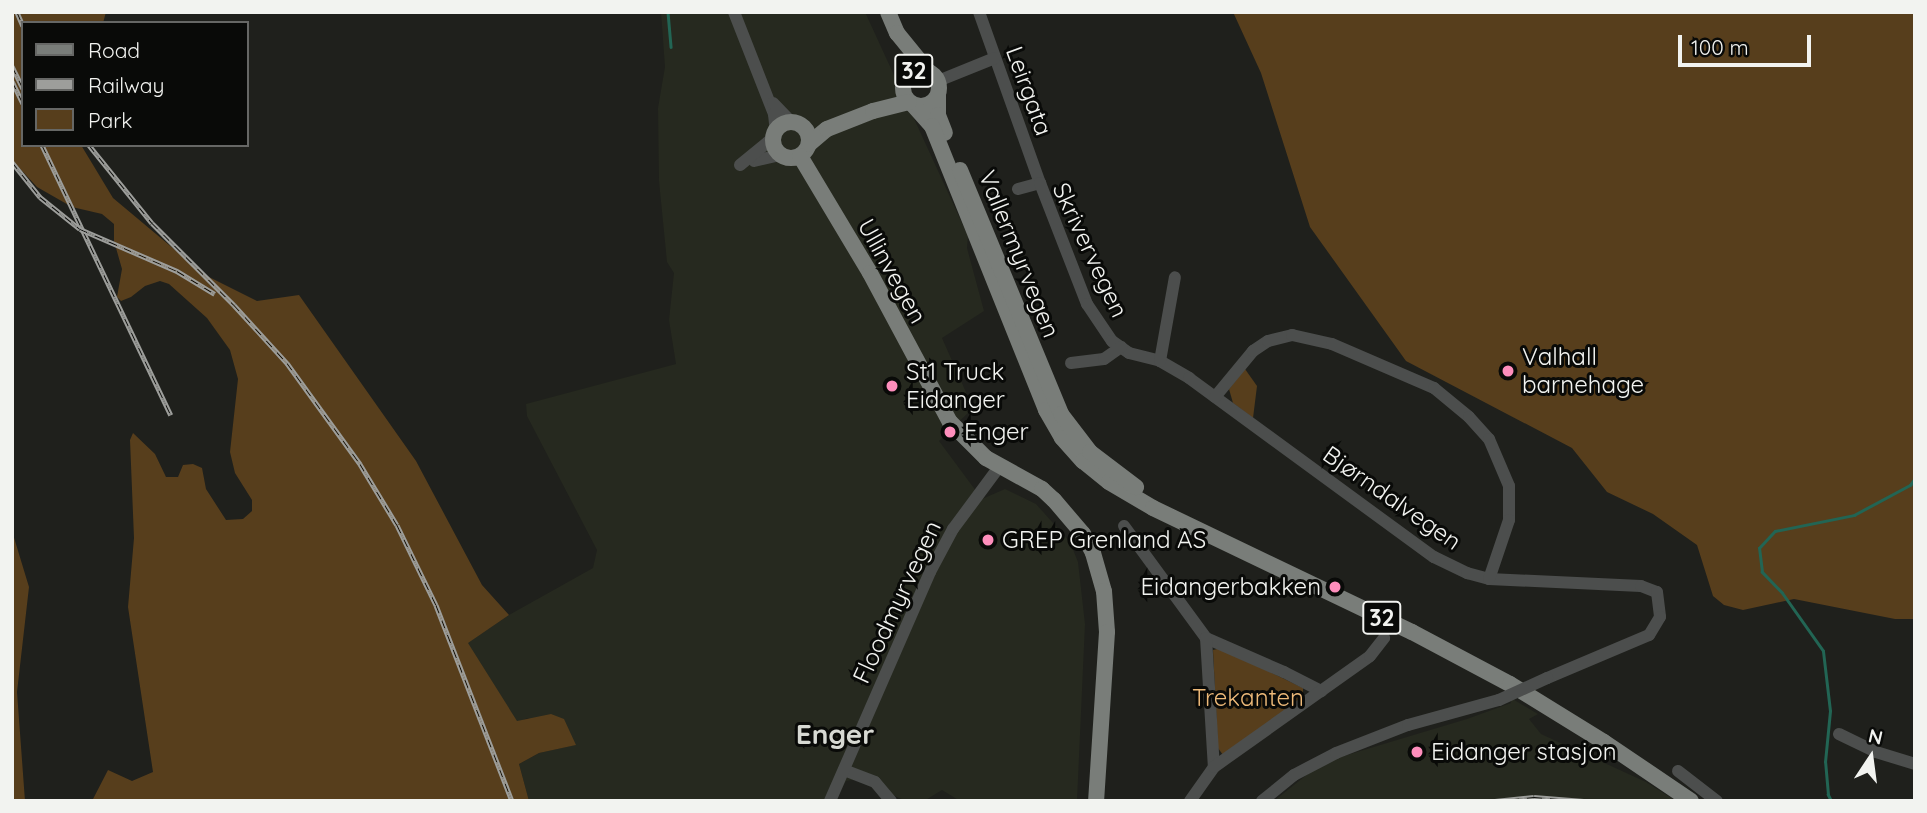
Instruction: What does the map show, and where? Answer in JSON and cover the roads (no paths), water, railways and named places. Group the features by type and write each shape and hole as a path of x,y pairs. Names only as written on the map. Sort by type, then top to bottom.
{"main road":[{"name":"Vallermyrvegen","path":"888,12 897,33 934,82 942,126 1062,427"},
{"name":"Vallermyrvegen","path":"897,33 903,83 911,104 932,126 1062,427"},
{"name":"32","path":"903,83 914,71 934,82 928,105 911,104"},
{"path":"903,83 858,109 821,123 783,125 775,135 775,147 781,155 791,158 805,150 827,130 873,111 911,104"},
{"name":"Ullinvegen","path":"797,124 808,134 805,150 937,403 964,439 999,467 1042,489 1066,512 1083,534 1101,579 1107,632 1096,801"},
{"name":"32","path":"1062,427 1103,464 1203,532 1412,632 1558,713 1691,801"}],"street":[{"path":"734,12 774,114 775,135 743,164 781,155"},
{"name":"Leirgata","path":"979,12 1040,183"},
{"path":"934,82 995,58"},
{"name":"Ullinvegen","path":"766,93 797,124"},
{"name":"Skrivervegen","path":"1018,190 1040,183 1087,304 1103,331 1129,353 1160,361 1215,397"},
{"path":"1160,361 1175,276"},
{"path":"1215,397 1253,351 1268,341 1292,335 1332,344 1434,388 1469,417 1489,439 1509,486 1509,520 1489,579"},
{"path":"1071,363 1104,359 1121,347"},
{"name":"Bjørndalvegen","path":"1215,397 1412,543 1447,564 1489,579 1642,586 1657,592 1660,617 1649,635 1499,700 1401,728 1336,753 1294,775 1262,801"},
{"name":"Floodmyrvegen","path":"830,801 943,546 999,467"},
{"path":"1124,526 1206,638 1321,691"},
{"path":"1206,638 1214,767"},
{"path":"1190,801 1214,767 1370,656 1384,638"},
{"path":"1839,734 1875,752 1915,764"},
{"path":"844,770 875,782 891,801"},
{"path":"1678,771 1717,801"}],"waterway":[{"path":"668,12 671,47"},
{"path":"1831,801 1825,762 1830,711 1823,651 1782,593 1762,572 1759,548 1775,531 1854,515 1910,485 1915,478"}],"railway":[{"path":"17,12 21,21"},
{"path":"12,66 21,85"},
{"path":"12,81 21,100"},
{"path":"43,147 171,415"},
{"path":"91,147 152,223 234,305 287,363 360,464 397,525 436,605 512,801"},
{"path":"12,162 40,197 80,229 177,271 215,294"},
{"path":"1495,801 1534,797 1584,801"}],"place":[{"name":"Valhall barnehage","path":"1508,371"},
{"name":"St1 Truck Eidanger","path":"892,386"},
{"name":"Enger","path":"950,432"},
{"name":"GREP Grenland AS","path":"988,540"},
{"name":"Eidangerbakken","path":"1335,587"},
{"name":"Eidanger stasjon","path":"1417,752"}],"district":[{"name":"Enger","path":"835,734"}],"park label":[{"name":"Trekanten","path":"1248,698"}]}
